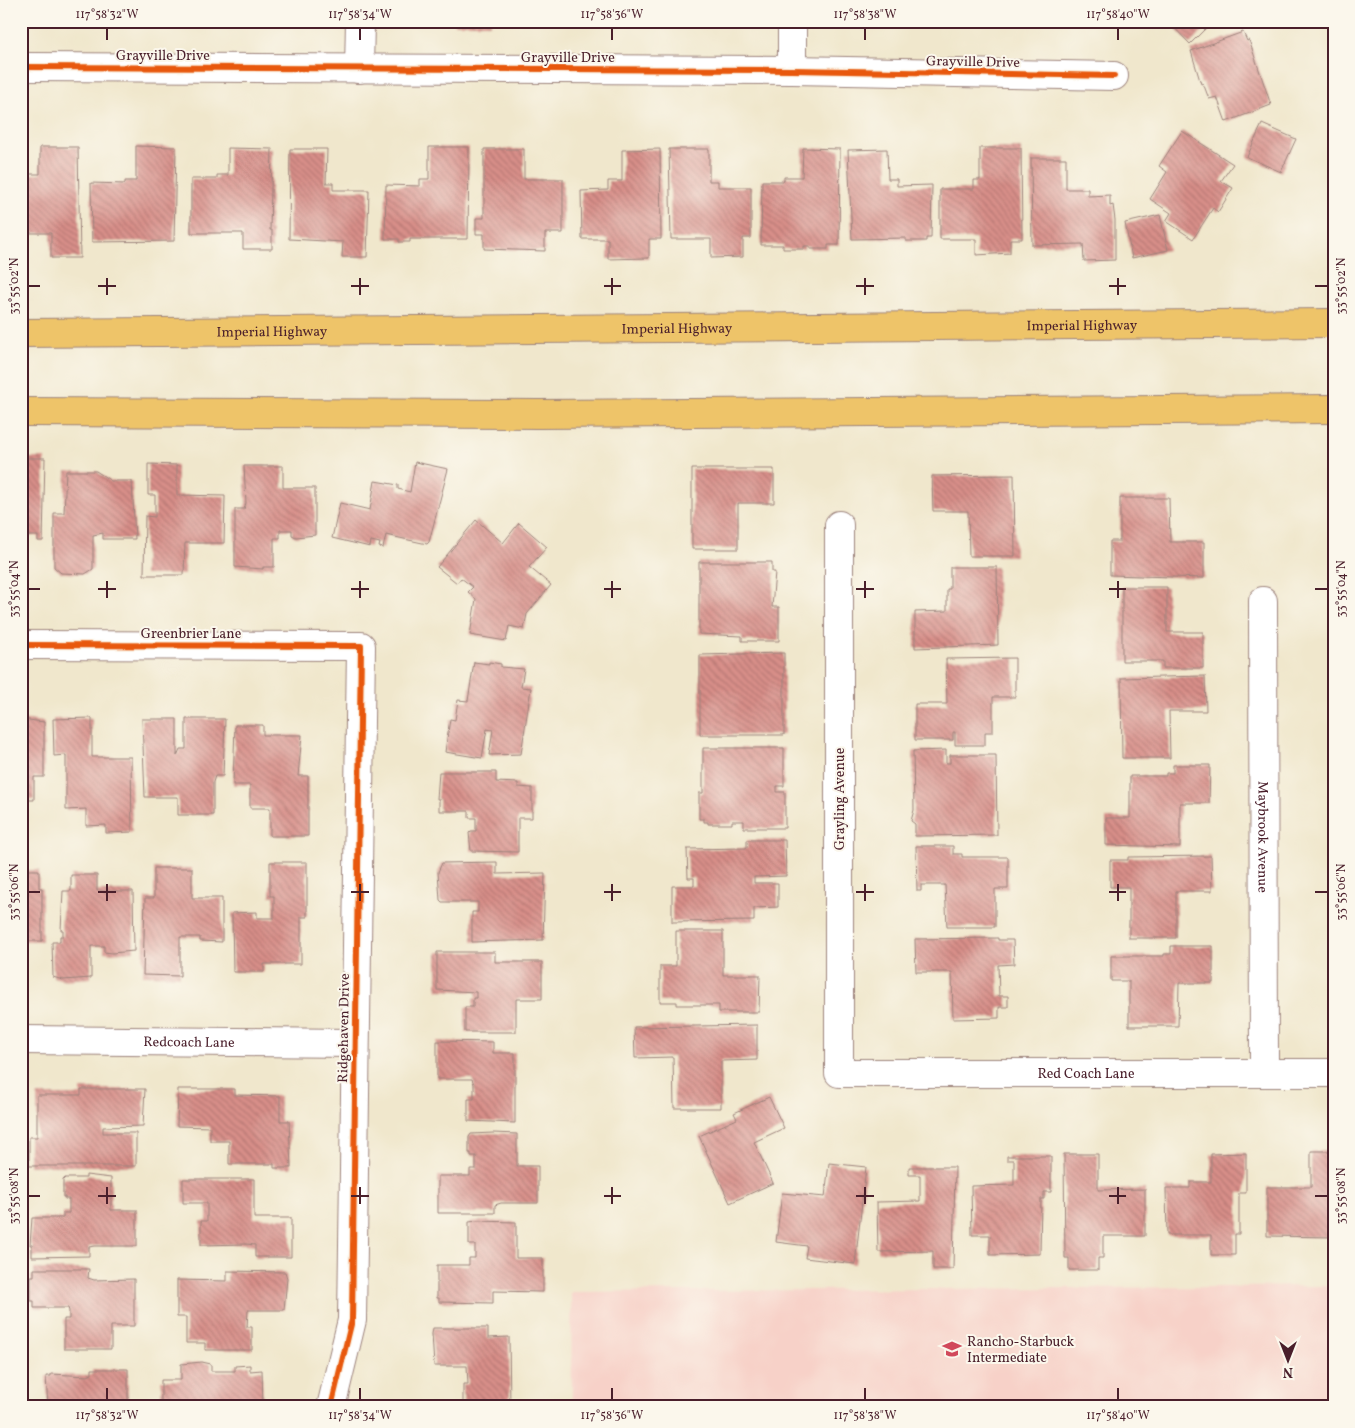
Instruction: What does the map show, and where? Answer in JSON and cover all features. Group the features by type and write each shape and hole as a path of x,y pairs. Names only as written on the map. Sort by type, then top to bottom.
{"main road":[{"name":"Imperial Highway","path":"21,333 1334,324"},
{"path":"21,412 538,414 1334,409"}],"street":[{"path":"359,69 360,21"},
{"path":"792,21 792,70"},
{"name":"Grayville Drive","path":"21,68 792,70 1114,76"},
{"name":"Grayling Avenue","path":"839,525 840,1073"},
{"name":"Maybrook Avenue","path":"1263,601 1264,1073"},
{"name":"Greenbrier Lane","path":"21,644 361,646"},
{"name":"Ridgehaven Drive","path":"332,1407 352,1320 361,646"},
{"name":"Redcoach Lane","path":"21,1040 355,1043"},
{"name":"Red Coach Lane","path":"840,1073 1334,1073"}],"shaded area":[{"name":"Rancho-Starbuck Intermediate","path":"1334,1286 1334,1407 572,1407 571,1292"}],"building":[{"path":"454,21 491,21 491,24 454,24"},
{"path":"901,21 937,21 937,24 901,24"},
{"path":"947,21 985,21 985,24 947,24"},
{"path":"1168,21 1213,21 1190,44"},
{"path":"1243,32 1247,41 1249,40 1271,105 1226,122 1217,97 1209,99 1203,83 1201,84 1191,51"},
{"path":"1262,124 1296,139 1281,172 1247,157"},
{"path":"1182,131 1233,164 1221,181 1233,188 1218,212 1213,208 1193,239 1166,221 1171,213 1150,199 1167,172 1159,166"},
{"path":"136,146 176,147 174,241 92,242 91,183 125,184 125,181 136,181"},
{"path":"40,147 78,147 80,258 51,258 51,233 21,233 21,177 28,177 28,174 40,174"},
{"path":"429,147 469,147 468,239 410,239 410,242 399,242 399,239 385,239 386,185 420,186 420,179 429,179"},
{"path":"228,148 272,149 270,230 272,230 272,249 243,249 243,233 191,233 191,179 217,179 217,175 228,175"},
{"path":"803,148 840,149 839,245 828,245 828,249 810,249 810,246 804,246 804,249 783,249 783,245 761,245 762,181 784,181 784,177 802,177"},
{"path":"980,148 1021,148 1022,239 1010,239 1010,253 976,255 976,239 940,239 940,189 974,189 974,180 980,180"},
{"path":"290,149 327,149 326,183 333,183 333,190 369,190 367,257 342,257 343,242 289,239"},
{"path":"484,149 524,149 524,179 563,179 563,233 545,233 545,251 484,249 484,234 476,234 476,218 484,218"},
{"path":"660,149 661,239 649,239 649,258 608,259 608,239 582,239 581,191 608,190 608,181 622,181 622,150"},
{"path":"669,149 709,149 709,181 718,181 718,187 751,187 751,238 743,238 743,257 711,258 711,239 671,239"},
{"path":"887,149 888,179 897,179 897,186 932,185 931,238 926,238 926,241 906,241 906,238 852,239 848,150"},
{"path":"1031,158 1066,158 1066,189 1088,189 1088,196 1110,195 1110,206 1113,205 1115,220 1115,260 1084,261 1083,244 1032,245"},
{"path":"1160,215 1168,250 1132,258 1125,223"},
{"path":"21,458 45,458 43,541 38,541 38,536 21,536"},
{"path":"415,462 448,469 427,544 386,535 383,548 379,547 380,543 371,541 370,547 332,538 340,503 370,510 375,481 398,485 398,489 410,492"},
{"path":"148,464 177,465 177,495 225,496 224,543 185,543 184,575 144,575 145,516 155,517 155,495 148,495"},
{"path":"244,466 283,466 283,488 315,488 315,535 296,537 292,535 292,530 280,530 280,538 274,538 274,567 263,567 263,569 235,567 235,509 244,509 246,503"},
{"path":"692,469 774,469 774,503 738,503 738,549 692,549"},
{"path":"66,471 96,471 111,481 132,481 135,539 103,539 103,533 93,535 93,569 85,574 61,573 54,567 54,513 64,513"},
{"path":"1014,475 1015,556 969,556 968,511 933,511 932,476"},
{"path":"1120,498 1169,498 1170,542 1204,542 1204,578 1110,575 1110,541 1120,541"},
{"path":"476,520 503,543 519,523 547,547 529,567 551,585 527,614 524,629 509,626 506,641 470,635 476,599 468,592 473,587 461,578 457,583 437,567"},
{"path":"699,562 772,562 772,572 775,572 772,607 779,607 779,641 742,641 742,636 699,634"},
{"path":"950,567 997,567 998,645 915,648 915,612 947,611"},
{"path":"1122,587 1167,587 1167,632 1203,632 1203,668 1163,668 1163,661 1122,661"},
{"path":"784,653 784,735 700,735 700,655"},
{"path":"1015,658 1015,697 993,697 993,732 985,732 985,745 955,745 955,732 953,732 953,740 915,740 915,704 947,704 946,659"},
{"path":"474,662 489,664 489,662 501,664 501,667 524,669 521,687 531,688 521,754 489,755 493,730 487,729 482,758 445,752 450,719 455,720 458,700 468,701"},
{"path":"1205,676 1206,711 1169,711 1170,758 1122,758 1121,678"},
{"path":"92,718 92,757 131,757 132,832 106,833 106,825 86,826 86,809 66,810 66,755 54,756 53,719"},
{"path":"21,719 44,722 44,777 34,777 34,800 21,800"},
{"path":"142,719 177,719 177,756 180,749 186,749 186,719 225,719 223,776 215,776 213,782 213,815 178,815 178,797 145,797"},
{"path":"235,725 263,725 263,735 302,735 298,776 308,776 308,836 270,836 270,808 250,808 250,785 233,785"},
{"path":"703,748 784,748 784,786 777,786 777,792 785,792 785,828 744,828 744,821 732,821 732,824 708,824 708,822 704,822 704,819 699,819 699,793 703,793"},
{"path":"946,750 946,763 950,763 950,755 996,755 997,835 915,836 915,824 911,821 914,810 913,751"},
{"path":"1173,765 1210,765 1209,803 1180,803 1180,847 1106,845 1106,818 1130,818 1130,776 1166,776 1166,773 1173,773"},
{"path":"439,772 496,772 496,782 518,783 518,787 532,788 532,818 518,818 518,852 471,851 469,833 476,831 476,818 469,818 469,811 439,811 439,799 437,799"},
{"path":"747,840 785,840 786,876 754,877 754,883 778,883 778,907 754,908 754,921 672,922 672,886 694,886 694,878 688,878 687,849 747,848"},
{"path":"916,846 953,846 953,854 962,854 962,857 1008,857 1008,889 995,889 995,927 947,927 945,885 921,885 921,891 917,891"},
{"path":"1211,856 1212,891 1176,891 1176,938 1129,938 1129,887 1110,887 1110,860 1128,860 1128,857"},
{"path":"270,862 307,862 307,917 301,917 301,964 264,964 264,972 233,972 232,913 257,912 257,918 274,918 274,896 270,896"},
{"path":"497,862 497,874 545,873 543,940 472,942 472,912 478,912 478,902 442,902 440,900 438,872 442,863"},
{"path":"154,868 192,868 192,898 222,898 222,942 200,941 200,937 180,937 180,976 143,975 145,898 154,898"},
{"path":"21,870 39,870 39,888 42,888 42,941 21,941"},
{"path":"71,875 97,875 97,891 133,891 134,951 112,953 104,952 104,946 91,946 91,978 63,980 53,977 52,942 60,942 60,936 63,936 63,930 61,930 63,891 71,891"},
{"path":"676,931 723,931 723,975 760,975 759,1012 719,1012 719,1005 677,1005 677,1002 660,1002 660,966 676,966"},
{"path":"998,938 998,940 1013,940 1014,964 998,965 999,996 1008,996 1008,1007 999,1007 999,1018 953,1019 952,972 916,972 915,939"},
{"path":"1171,946 1213,946 1213,983 1179,983 1178,1026 1129,1026 1129,981 1111,981 1111,956 1164,956 1164,954 1171,954"},
{"path":"437,952 495,952 495,962 542,962 542,999 516,999 516,1032 465,1032 465,1007 473,1007 473,998 476,998 476,992 437,990"},
{"path":"757,1025 757,1060 721,1061 721,1108 674,1108 673,1057 635,1058 634,1027"},
{"path":"437,1041 493,1042 493,1053 515,1053 515,1123 468,1121 468,1099 474,1099 474,1084 472,1079 437,1079"},
{"path":"81,1089 145,1089 143,1126 103,1127 103,1133 136,1133 136,1166 29,1166 29,1137 37,1137 37,1095 81,1095"},
{"path":"178,1089 235,1089 235,1095 280,1096 280,1121 289,1121 291,1168 274,1168 274,1164 229,1164 229,1141 210,1141 210,1127 177,1126"},
{"path":"769,1097 784,1128 754,1142 773,1183 730,1203 699,1136 737,1119 734,1113"},
{"path":"471,1134 517,1134 517,1166 538,1166 538,1203 501,1203 495,1205 495,1213 438,1213 438,1176 470,1176 470,1169 476,1169 476,1156 471,1156 471,1153 469,1153 469,1137"},
{"path":"1311,1151 1334,1151 1334,1237 1267,1236 1267,1187 1311,1187"},
{"path":"1246,1153 1246,1193 1239,1193 1239,1234 1235,1234 1235,1255 1211,1255 1211,1235 1167,1235 1166,1188 1190,1188 1190,1182 1211,1182 1211,1154"},
{"path":"1064,1154 1098,1154 1098,1190 1145,1189 1145,1236 1103,1236 1103,1258 1098,1258 1098,1270 1069,1270 1069,1258 1065,1258"},
{"path":"1007,1156 1051,1156 1051,1192 1044,1192 1044,1199 1041,1199 1040,1254 990,1255 990,1235 972,1235 971,1186 1014,1185 1014,1160 1007,1160"},
{"path":"829,1163 866,1167 855,1264 805,1258 807,1246 776,1242 782,1193 825,1197"},
{"path":"909,1167 955,1167 953,1269 933,1269 933,1251 878,1252 877,1202 920,1201 920,1175 909,1175"},
{"path":"86,1175 111,1178 111,1210 137,1210 137,1246 89,1247 89,1256 32,1257 32,1245 30,1245 32,1218 63,1218 63,1213 69,1213 69,1199 63,1197 63,1180 65,1178 86,1178"},
{"path":"183,1179 254,1179 254,1218 291,1218 291,1257 255,1257 255,1245 201,1245 201,1221 207,1221 207,1203 183,1203"},
{"path":"469,1222 516,1222 516,1258 543,1258 543,1292 493,1291 493,1303 439,1302 439,1298 437,1298 437,1265 469,1265 469,1258 475,1258 475,1245 469,1245"},
{"path":"34,1269 89,1269 88,1278 94,1280 134,1279 134,1326 111,1326 111,1349 64,1349 64,1319 69,1319 68,1308 34,1308 34,1301 31,1301 31,1276 34,1276"},
{"path":"227,1271 285,1272 287,1278 284,1310 248,1310 247,1327 252,1327 252,1350 205,1350 205,1343 186,1343 186,1317 177,1317 177,1280 227,1281"},
{"path":"433,1328 488,1328 488,1338 509,1337 510,1406 463,1407 463,1384 468,1384 467,1366 434,1366"},
{"path":"202,1362 211,1364 211,1371 235,1371 235,1366 250,1365 250,1371 262,1370 263,1407 161,1407 161,1380 181,1380 181,1364"},
{"path":"92,1369 128,1369 128,1401 119,1401 119,1407 48,1407 46,1376 51,1376 51,1374 88,1376 92,1374"}],"cycle path":[{"path":"21,67 792,70 1114,76"},
{"path":"21,645 361,646 352,1320 331,1407"}],"place":[{"name":"Rancho-Starbuck Intermediate","path":"952,1349"}]}
